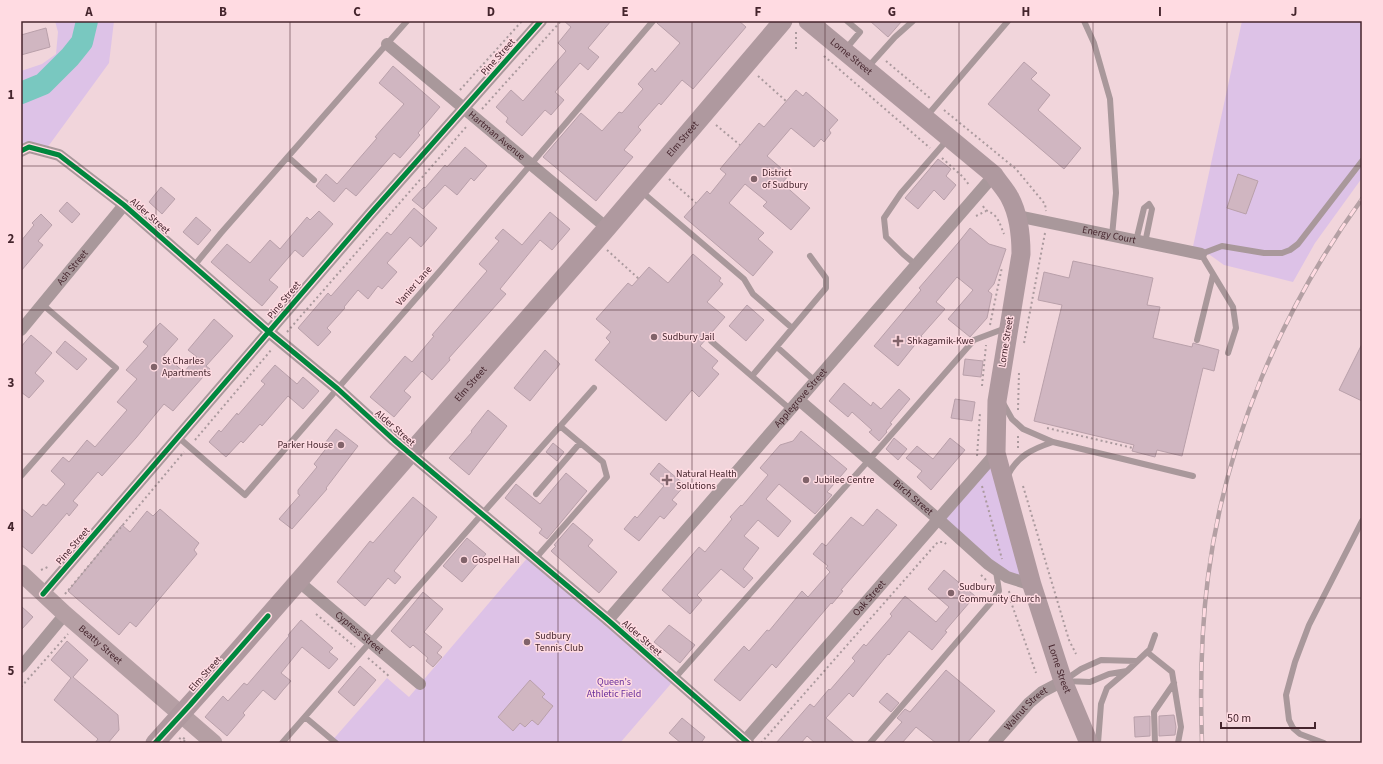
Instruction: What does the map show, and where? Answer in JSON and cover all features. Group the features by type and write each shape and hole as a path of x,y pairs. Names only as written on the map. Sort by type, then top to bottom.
{"main road":[{"name":"Lorne Street","path":"796,28 844,51 994,175 1010,199 1021,234 1021,254 1009,327 990,389 997,401 996,453 1032,585 1063,681 1089,743"},
{"name":"Elm Street","path":"155,743 607,228 639,189 796,28"}],"street":[{"name":"Pine Street","path":"43,594 361,224 541,21"},
{"name":"Hartman Avenue","path":"387,44 607,228"},
{"name":"Alder Street","path":"21,150 29,147 58,155 124,205 279,341 338,389 394,440 608,620 745,742"},
{"name":"Applegrove Street","path":"608,620 994,175"},
{"name":"Ash Street","path":"21,330 124,205"},
{"name":"Energy Court","path":"1016,216 1201,254"},
{"name":"Birch Street","path":"799,400 938,519 988,564 1007,577 1032,585"},
{"name":"Oak Street","path":"745,742 996,453"},
{"name":"Beatty Street","path":"21,573 70,619 214,743"},
{"name":"Cypress Street","path":"298,581 420,684"},
{"path":"21,667 70,619"},
{"name":"Walnut Street","path":"994,743 1029,703 1042,692 1063,681"}],"lane":[{"path":"194,267 407,21"},
{"name":"Vanier Lane","path":"178,437 245,495 338,389 653,21"},
{"path":"844,51 860,32 846,21"},
{"path":"867,70 895,37 913,21"},
{"path":"924,118 1008,21"},
{"path":"1084,21 1094,43 1110,99 1116,193 1112,236"},
{"path":"916,265 886,237 884,218 901,194 949,138"},
{"path":"288,158 314,180"},
{"path":"1228,353 1236,328 1233,307 1201,254 1222,246 1264,253 1282,253 1290,250 1298,244 1362,161"},
{"path":"639,189 744,279 753,294 792,328"},
{"path":"1148,204 1152,209 1140,242 1144,208 1148,204"},
{"path":"752,376 826,288 826,278 810,256"},
{"path":"1197,340 1213,275"},
{"path":"21,476 116,368 42,304"},
{"path":"674,678 974,340 1009,327"},
{"path":"711,341 790,409"},
{"path":"777,347 815,381"},
{"path":"282,743 594,388"},
{"path":"990,389 1004,406 1012,419 1023,429 1053,442 1193,476"},
{"path":"535,559 607,476 603,462 560,426"},
{"path":"1004,483 1018,460 1027,452 1053,442"},
{"path":"536,494 580,443"},
{"path":"1324,743 1300,734 1292,728 1288,720 1286,695 1295,662 1309,625 1362,521"},
{"path":"870,743 993,600 999,591 996,570"},
{"path":"1098,743 1101,704 1107,688 1150,649 1155,635"},
{"path":"1147,652 1172,672 1181,727 1178,743"},
{"path":"1063,681 1081,669 1101,660 1136,661"},
{"path":"1063,681 1090,682 1109,674 1127,671"},
{"path":"1156,743 1154,712 1174,683"},
{"path":"305,717 336,743"}],"path":[{"path":"64,594 279,341 561,21"},
{"path":"796,28 796,52"},
{"path":"819,52 963,177 986,211 994,215 999,221 1005,237"},
{"path":"758,76 786,101"},
{"path":"716,125 740,145"},
{"path":"668,179 696,203"},
{"path":"607,250 639,279"},
{"path":"990,389 988,335 1003,262"},
{"path":"1018,408 1021,413"},
{"path":"980,410 977,454 979,474 1007,577 1012,602 1036,673"},
{"path":"1041,427 1133,448"},
{"path":"761,743 936,544 938,542 944,542 949,547"},
{"path":"976,571 1012,602"},
{"path":"311,609 390,677"},
{"path":"21,687 70,619"}],"green space":[{"path":"55,21 114,21 109,63 47,148 21,150 21,71 42,64 56,54 58,32"},
{"path":"1242,21 1362,21 1362,178 1315,243 1293,282 1224,265 1210,255 1192,251"},
{"path":"995,454 1033,584 1008,577 938,518"},
{"name":"Queen's Athletic Field","path":"529,556 675,679 620,743 330,743 387,678 409,697"}],"building":[{"path":"564,21 611,21 588,48 599,57 588,70 580,63 555,92 564,100 551,115 545,110 522,136 506,122 508,118 496,107 511,90 523,101 566,51 558,43 571,27"},
{"path":"657,21 739,21 746,27 693,89 682,80 661,105 659,103 638,127 641,130 624,150 633,157 596,201 543,157 581,113 602,131 619,112 622,113 643,89 638,84 652,68 655,72 680,43 657,23"},
{"path":"870,21 902,21 888,37"},
{"path":"46,28 50,47 21,55 21,35"},
{"path":"1024,62 1037,73 1031,79 1050,95 1038,110 1081,148 1064,169 988,104"},
{"path":"393,66 440,107 418,133 420,135 400,158 394,153 356,196 346,188 334,202 316,186 326,174 337,184 404,104 379,83"},
{"name":"District of Sudbury","path":"796,90 803,96 806,92 838,120 829,130 831,133 824,142 821,139 814,147 791,128 767,156 789,175 782,183 810,208 791,230 763,206 767,202 745,184 729,203 764,233 758,239 773,252 753,276 684,217 707,191 710,194 726,174 720,169 759,123 764,127"},
{"path":"465,147 487,166 474,181 471,178 457,195 445,185 423,209 412,200 424,187 425,188 445,165 447,167"},
{"path":"938,159 951,169 946,176 956,185 944,200 934,190 918,209 905,198"},
{"path":"1238,174 1258,181 1246,214 1227,208"},
{"path":"161,187 175,199 162,214 149,202"},
{"path":"67,202 80,214 72,223 59,211"},
{"path":"414,208 437,228 421,247 410,237 387,263 397,272 382,289 378,286 368,299 358,290 344,307 345,308 327,328 331,332 318,346 298,328 328,293 331,296 387,232 391,235"},
{"path":"319,211 333,224 303,257 295,250 269,280 278,287 262,306 211,262 227,244 250,263 270,240 280,249 307,217 310,220"},
{"path":"550,212 570,229 552,250 540,240 500,289 506,294 449,358 450,360 432,380 422,371 404,391 411,397 394,417 370,397 405,356 412,362 434,336 432,335 487,271 479,264 499,241 495,238 503,229 522,245"},
{"path":"41,214 52,225 38,241 43,245 21,271 21,241 34,225 32,223"},
{"path":"196,217 211,230 198,245 183,232"},
{"path":"970,228 989,244 1006,249 994,284 988,291 992,294 987,318 970,337 948,319 973,290 957,277 936,302 945,309 921,336 898,366 874,346 921,290 919,288"},
{"name":"Sudbury Jail","path":"693,254 721,278 719,281 723,284 707,302 725,317 700,346 718,361 712,368 719,374 699,397 692,390 666,421 595,360 610,342 606,338 611,332 596,319 628,283 632,286 649,267 668,283"},
{"path":"1073,261 1153,278 1147,305 1160,307 1153,338 1192,347 1193,343 1219,350 1214,371 1203,368 1182,456 1157,450 1155,457 1132,451 1134,445 1034,421 1062,305 1038,300 1044,272 1069,278"},
{"path":"747,305 764,320 746,341 729,326"},
{"path":"214,319 233,336 206,366 210,369 173,411 164,404 102,476 98,472 73,501 78,505 69,516 67,513 32,554 21,545 21,508 32,517 43,504 46,506 65,484 51,471 63,457 69,462 87,440 95,447 127,410 117,402 137,379 126,370 148,346 143,342 160,323 178,339 164,355 184,372 197,357 188,350"},
{"path":"31,335 52,353 35,373 44,381 29,398 21,392 21,347"},
{"path":"65,341 87,359 77,370 56,352"},
{"path":"1362,344 1362,401 1339,390"},
{"path":"545,350 560,364 530,401 514,388"},
{"path":"965,359 983,361 981,377 963,375"},
{"path":"275,365 297,384 303,377 319,391 303,409 288,396 262,426 260,424 243,443 241,441 226,457 209,442 219,430 221,432 237,413 238,415 265,384 261,381"},
{"path":"844,383 871,406 873,402 881,409 899,389 910,399 890,423 892,424 879,441 869,432 872,430 852,412 848,417 829,401"},
{"path":"955,399 975,402 972,421 951,418"},
{"path":"488,410 507,426 469,475 449,458 472,432 471,431"},
{"path":"336,429 358,446 326,488 327,489 292,529 279,519 300,495 298,494 298,490 317,467 314,464 328,446 325,443"},
{"path":"801,431 847,469 827,492 832,495 815,514 779,484 766,499 791,521 778,537 758,520 744,536 759,548 743,569 753,578 744,588 721,569 697,595 702,600 690,614 662,590 699,547 705,552 732,519 730,517 741,505 742,506 768,475 760,468 780,445 793,441"},
{"path":"894,438 907,449 898,460 886,449"},
{"path":"950,438 965,450 931,490 917,477 922,471 906,458 917,446 933,459"},
{"path":"553,443 564,452 557,461 546,452"},
{"path":"659,463 685,485 672,500 677,504 664,519 660,516 639,541 624,529 635,516 637,518 664,486 650,474"},
{"path":"566,473 587,491 547,539 539,533 542,529 505,498 516,484 540,504"},
{"path":"413,497 437,517 394,571 401,577 395,584 388,578 365,606 337,582 370,541 373,543"},
{"path":"160,509 199,543 194,550 197,554 136,627 130,622 119,635 68,591 122,525 130,532 147,511 153,516"},
{"path":"877,509 897,525 841,590 843,591 832,604 831,603 776,668 772,664 740,701 714,680 744,646 749,651 767,630 769,631 802,591 808,597 830,572 826,568 828,566 813,554 822,543 826,546 851,517 863,526"},
{"path":"573,523 593,540 588,546 617,572 599,593 551,551 556,546 554,545"},
{"name":"Gospel Hall","path":"467,538 486,554 462,582 443,566"},
{"path":"944,570 975,596 945,631 947,632 932,650 909,631 853,697 849,693 826,718 855,743 815,743 807,736 801,743 776,743 810,704 814,707 829,689 830,690 855,661 852,658 864,644 866,646 892,616 890,614 905,596 936,622 949,607 928,589"},
{"path":"423,592 443,609 424,632 442,647 437,653 442,657 433,667 426,661 428,658 413,645 410,648 391,631"},
{"path":"21,606 33,617 21,630"},
{"path":"301,620 333,648 329,652 338,659 329,669 302,647 281,673 291,681 275,700 263,690 243,713 245,715 227,736 205,717 223,696 228,701 244,683 247,685"},
{"path":"669,625 695,645 680,663 654,642"},
{"path":"67,641 88,660 73,677 118,715 119,730 108,743 95,743 98,739 54,700 71,678 51,660"},
{"path":"360,666 376,680 354,706 338,692"},
{"path":"946,670 995,711 967,743 936,743 916,727 902,743 883,743 902,722 897,718 905,709 910,712"},
{"path":"530,680 545,694 542,697 553,706 538,725 532,720 525,727 520,723 513,731 498,717"},
{"path":"887,693 899,703 891,712 879,702"},
{"path":"1174,715 1176,727 1175,735 1159,736 1159,716"},
{"path":"1150,716 1150,736 1135,737 1134,717"},
{"path":"682,718 705,737 701,743 681,743 669,733"}],"waterway":[{"path":"21,93 43,84 70,57 82,42 87,21"}],"railway":[{"path":"1202,743 1201,702 1204,618 1208,577 1216,526 1228,476 1243,427 1261,378 1283,331 1307,285 1333,241 1362,199"}],"cycle path":[{"path":"43,594 371,213 541,21"},
{"path":"21,151 29,147 59,155 124,205 269,332 338,389 394,440 608,620 748,743"},
{"path":"155,743 268,616"}],"place":[{"name":"District of Sudbury","path":"754,179"},
{"name":"Sudbury Jail","path":"654,337"},
{"name":"Shkagamik-Kwe","path":"898,341"},
{"name":"St Charles Apartments","path":"154,367"},
{"name":"Parker House","path":"341,445"},
{"name":"Natural Health Solutions","path":"667,480"},
{"name":"Jubilee Centre","path":"806,480"},
{"name":"Gospel Hall","path":"464,560"},
{"name":"Sudbury Community Church","path":"951,593"},
{"name":"Sudbury Tennis Club","path":"527,642"}]}
